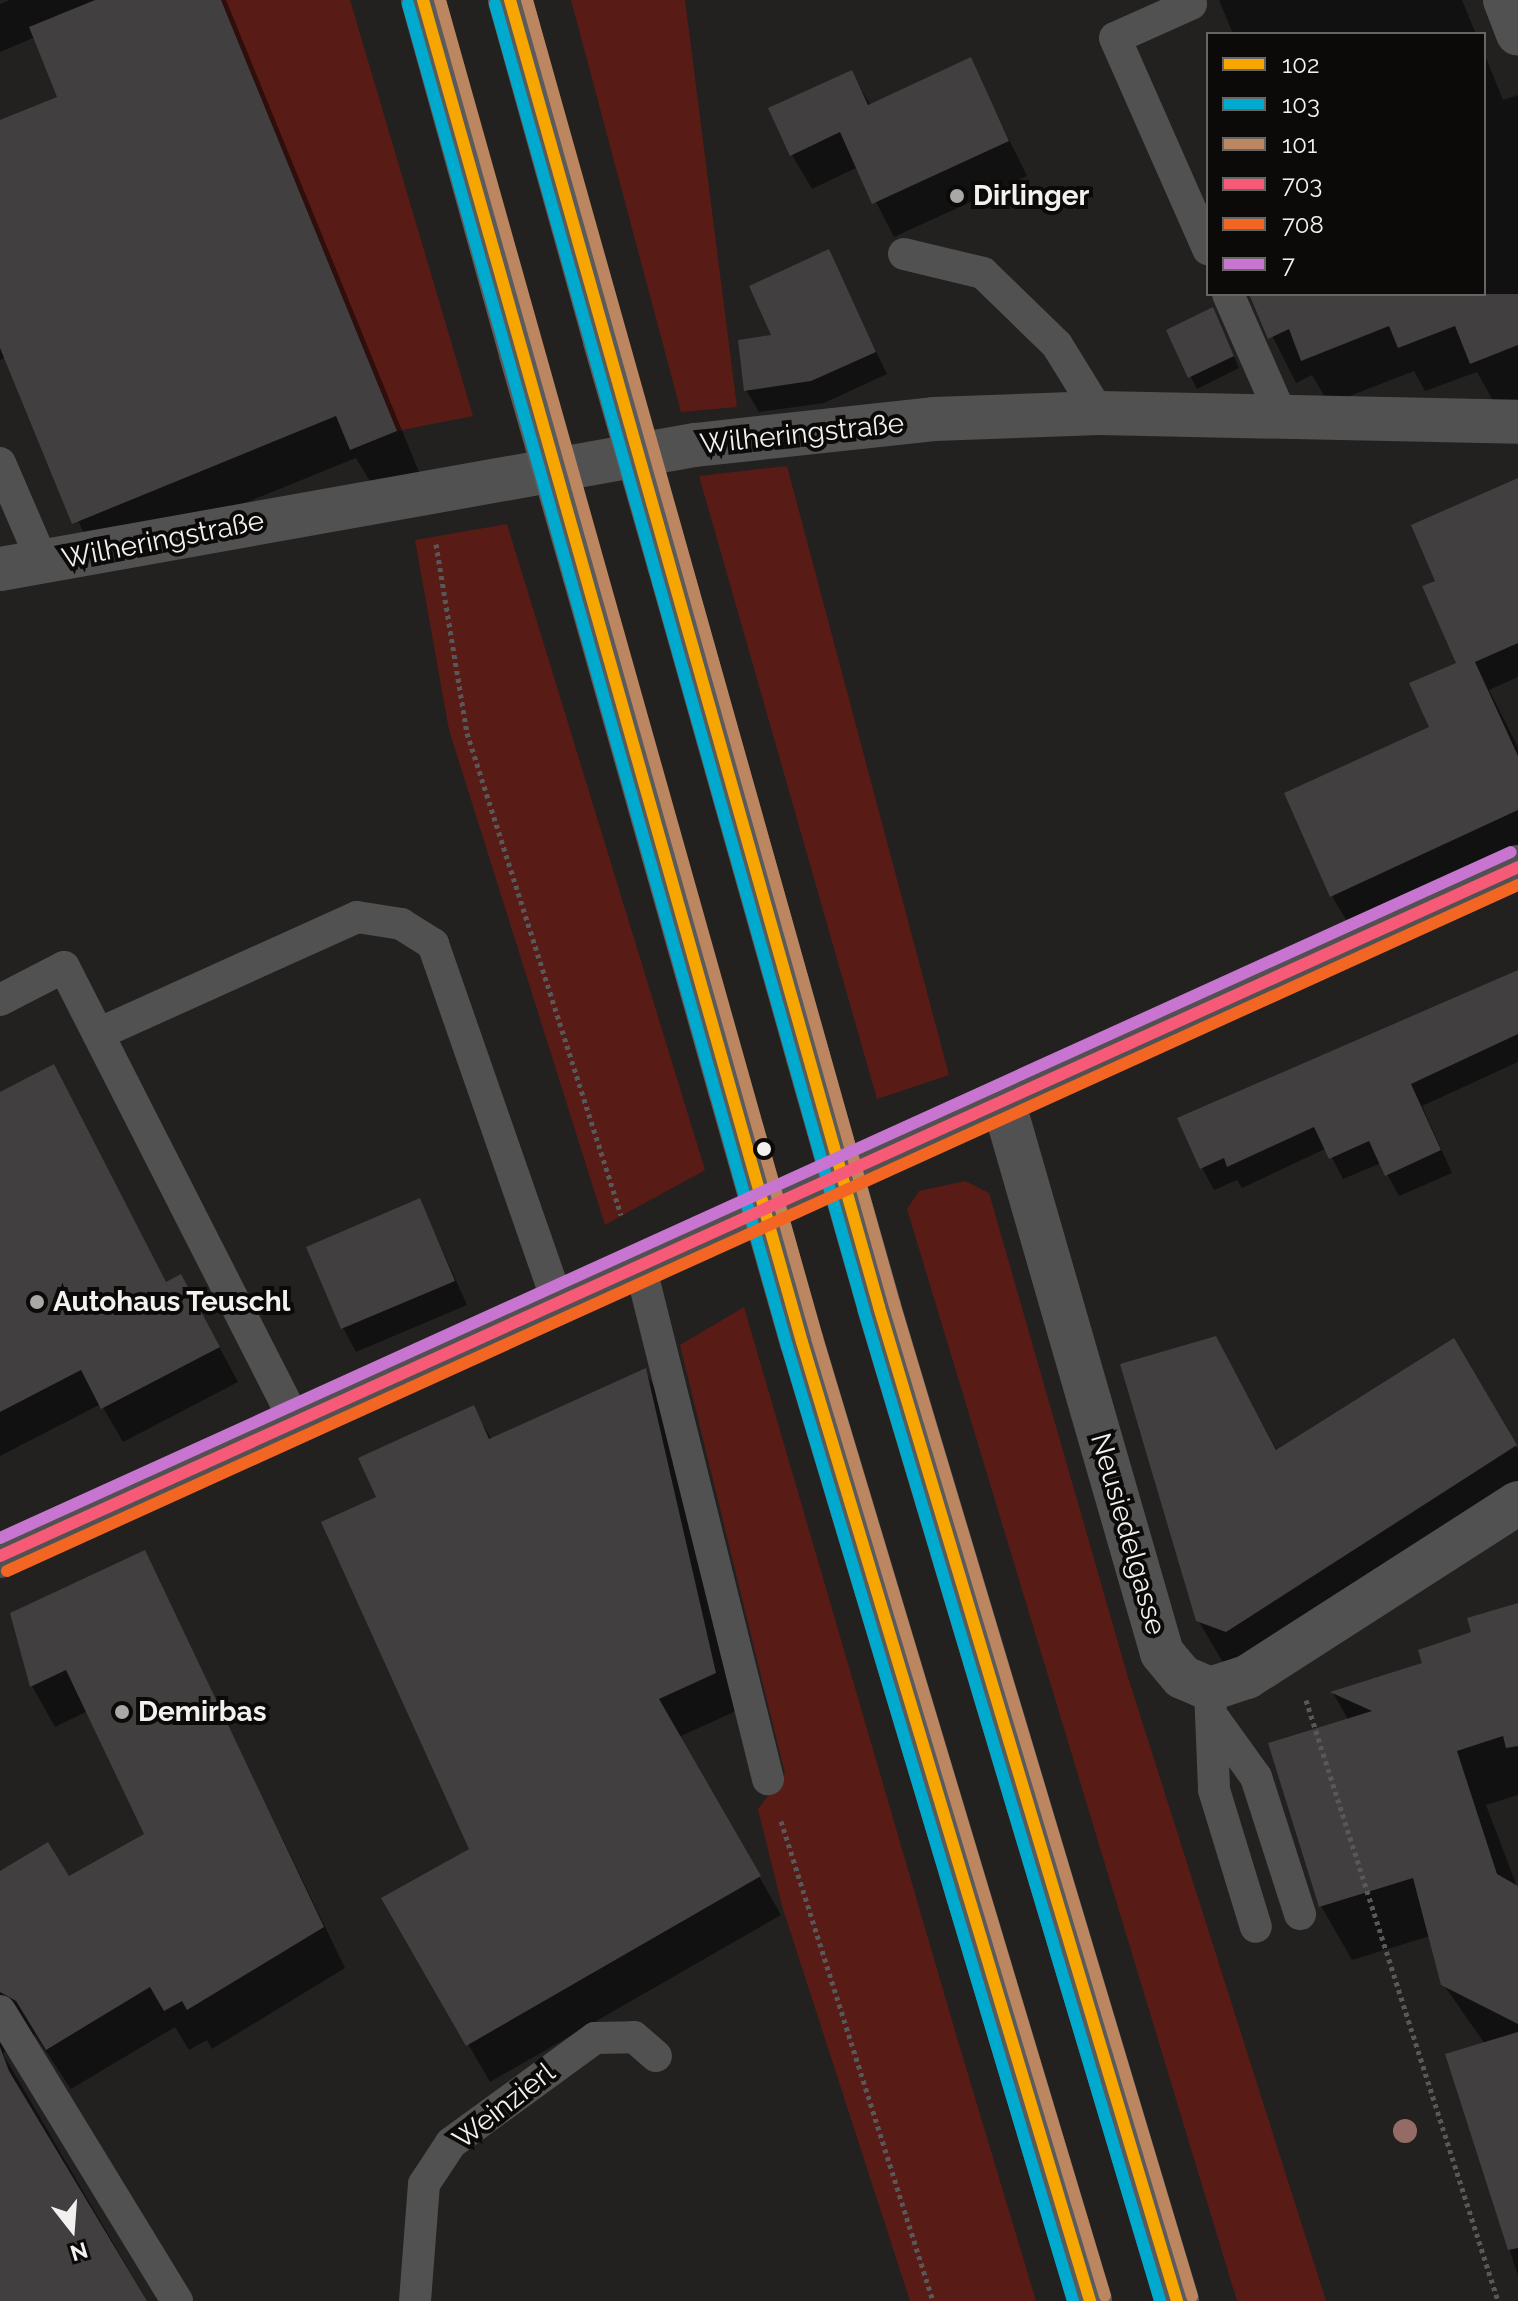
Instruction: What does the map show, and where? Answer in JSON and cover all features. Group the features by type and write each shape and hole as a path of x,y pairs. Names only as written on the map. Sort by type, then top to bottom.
{"main road":[{"path":"423,0 802,1342 1090,2301"},
{"path":"510,0 879,1307 1177,2301"}],"street":[{"path":"1505,0 1518,34"},
{"name":"Wilheringstraße","path":"0,569 695,445 934,419 1099,413 1518,422"},
{"path":"0,1556 1518,867"},
{"name":"Neusiedelgasse","path":"1003,1101 1162,1653 1182,1677 1213,1705"},
{"path":"1213,1705 1518,1503"}],"lane":[{"path":"1191,4 1115,38 1206,240"},
{"path":"904,254 983,273 1057,345 1099,413"},
{"path":"1229,296 1281,415"},
{"path":"0,463 43,563"},
{"path":"98,1034 357,917 401,924 433,944 557,1301"},
{"path":"0,1000 64,967 296,1423"},
{"path":"640,1265 768,1779"},
{"path":"1213,1705 1256,1777 1300,1914"},
{"path":"1213,1705 1214,1790 1256,1927"},
{"path":"0,2011 177,2301"},
{"name":"Weinzierl","path":"415,2301 424,2184 451,2143 595,2038 634,2037 656,2056"}],"path":[{"path":"427,491 467,733 640,1265"},
{"path":"1302,1686 1498,2301"},
{"path":"768,1779 933,2301"}],"shaded area":[{"path":"221,0 350,0 473,416 397,431"},
{"path":"571,0 685,0 737,407 681,412"},
{"path":"787,466 949,1075 877,1099 699,476"},
{"path":"507,524 705,1170 605,1225 449,730 415,540"},
{"path":"965,1181 989,1193 1127,1674 1326,2301 1237,2301 907,1209 919,1191"},
{"path":"744,1307 1036,2301 910,2301 782,1906 758,1809 785,1774 680,1345"}],"building":[{"path":"95,0 221,0 397,431 350,450 336,416 72,524 0,348 0,120 57,97 29,27"},
{"path":"971,57 1009,141 872,204 840,132 790,156 768,108 852,70 868,105"},
{"path":"829,249 876,352 811,381 744,391 738,340 771,335 749,286"},
{"path":"1518,294 1518,345 1470,364 1455,326 1398,348 1389,326 1301,361 1289,329 1268,339 1250,296"},
{"path":"1213,307 1234,356 1188,378 1166,330"},
{"path":"1518,478 1518,643 1475,662 1518,756 1518,810 1330,897 1284,793 1429,727 1409,683 1456,663 1422,586 1435,581 1411,525"},
{"path":"1518,970 1518,1034 1411,1084 1441,1150 1385,1176 1369,1141 1329,1159 1314,1127 1227,1167 1224,1158 1200,1169 1177,1118"},
{"path":"54,1064 166,1282 181,1274 220,1347 101,1409 81,1370 0,1412 0,1092"},
{"path":"420,1198 455,1281 341,1329 306,1247"},
{"path":"1216,1336 1276,1450 1454,1338 1517,1445 1226,1632 1196,1621 1120,1364"},
{"path":"646,1368 716,1673 659,1699 761,1876 466,2046 381,1898 469,1849 321,1522 376,1497 358,1458 474,1405 489,1439"},
{"path":"145,1550 324,1927 187,2010 182,2001 164,2011 150,1987 46,2050 16,2001 0,1992 0,1871 48,1842 69,1876 144,1834 66,1670 30,1687 10,1613"},
{"path":"1518,1603 1518,1746 1506,1748 1503,1736 1457,1751 1497,1874 1518,1886 1518,2024 1441,1985 1413,1878 1319,1907 1268,1743 1372,1711 1330,1692 1422,1663 1418,1650 1471,1632 1467,1618"},
{"path":"1518,2032 1518,2248 1508,2250 1445,2054"},
{"path":"0,2047 9,2071 147,2301 0,2301"}],"transit line":[{"name":"102","path":"423,0 802,1342 1090,2301"},
{"name":"101","path":"440,0 817,1338 1105,2296"},
{"name":"102","path":"510,0 879,1307 1177,2301"},
{"name":"101","path":"527,0 894,1303 1192,2296"},
{"name":"103","path":"408,4 787,1346 1073,2301"},
{"name":"103","path":"495,4 864,1311 1160,2301"},
{"name":"7","path":"0,1538 1511,852"},
{"name":"703","path":"0,1556 1518,867"},
{"name":"708","path":"7,1571 1518,885"}],"place":[{"name":"Dirlinger","path":"957,196"},
{"name":"Autohaus Teuschl","path":"37,1302"},
{"name":"Demirbas","path":"122,1712"}]}
